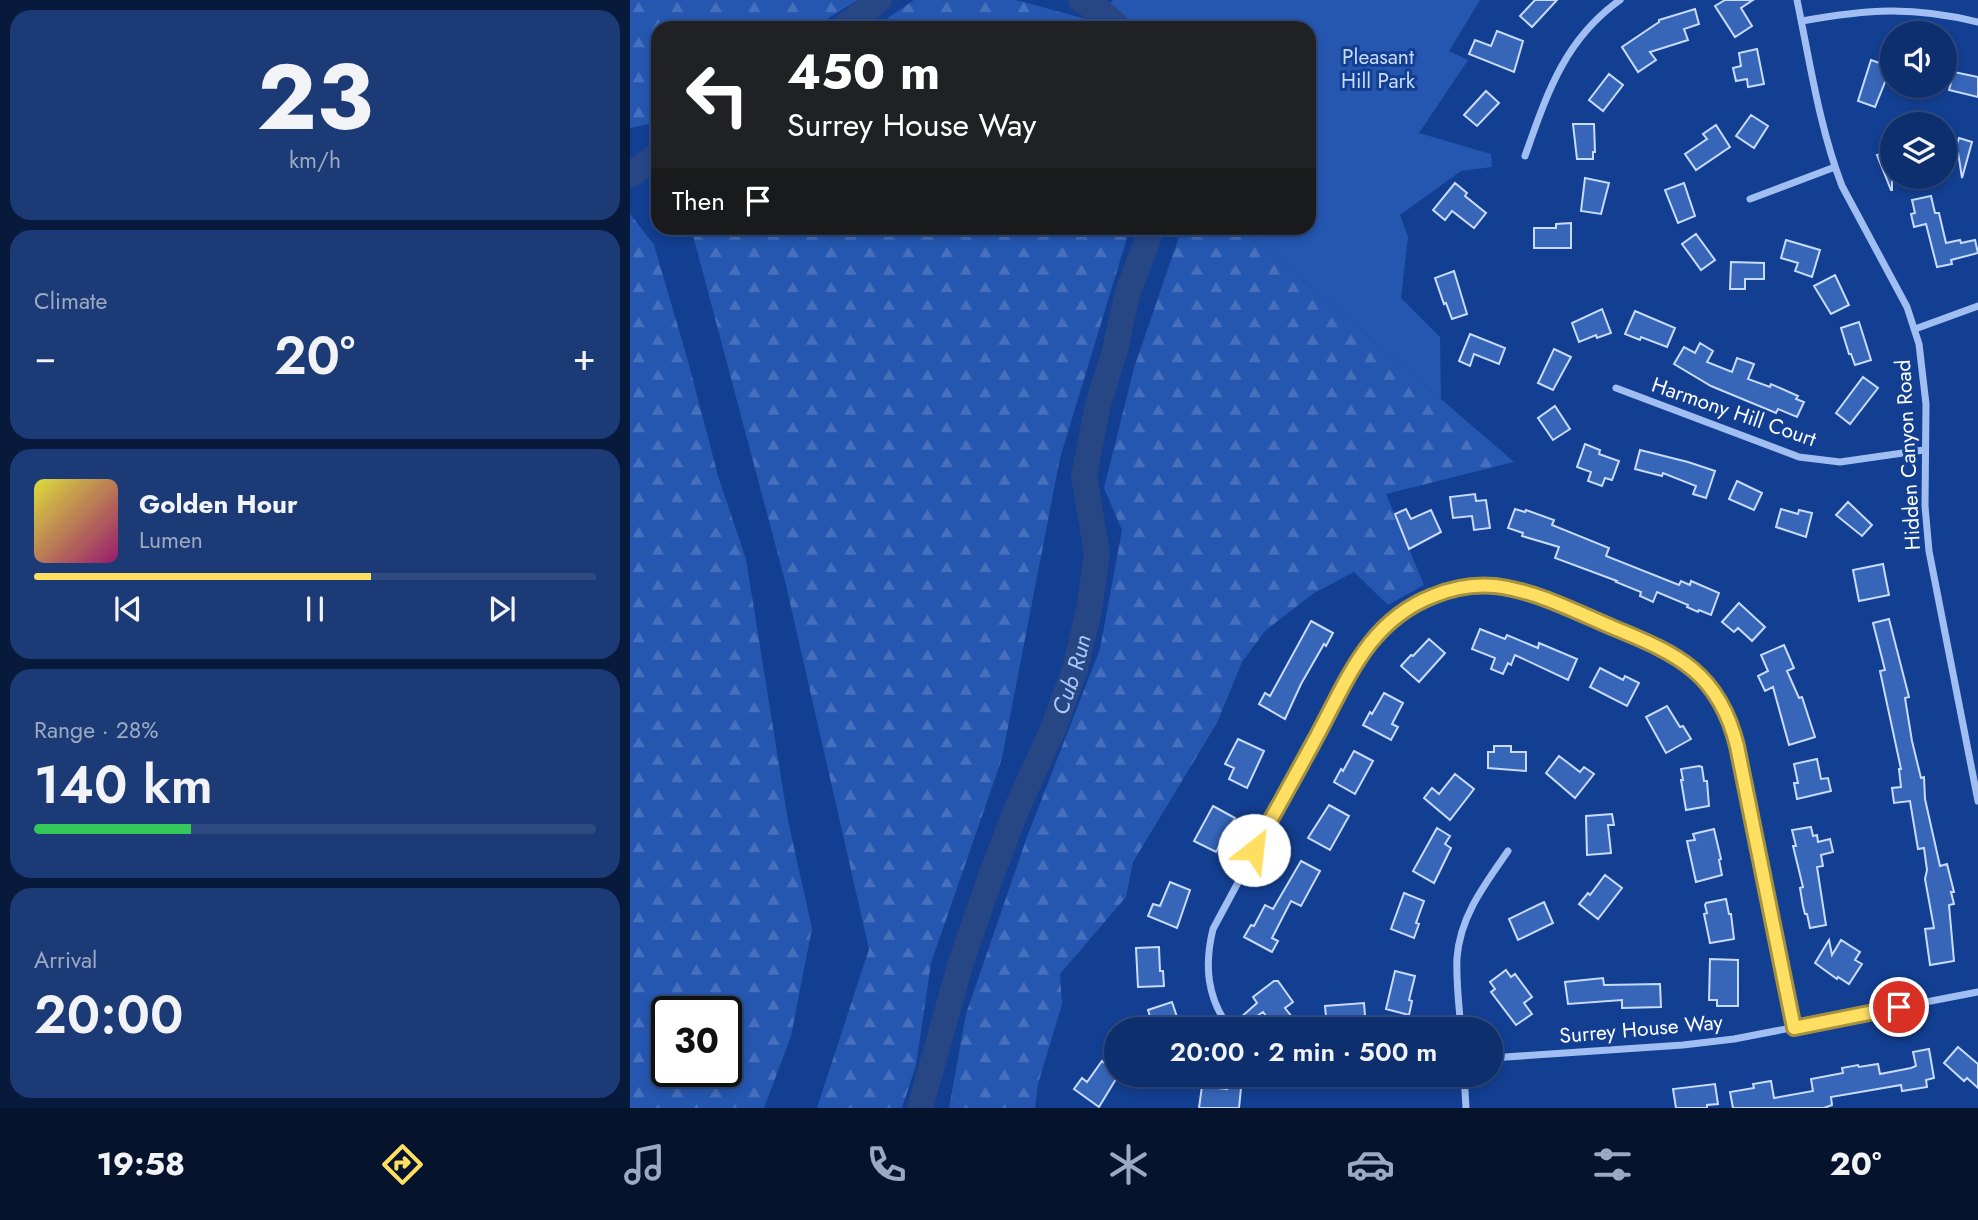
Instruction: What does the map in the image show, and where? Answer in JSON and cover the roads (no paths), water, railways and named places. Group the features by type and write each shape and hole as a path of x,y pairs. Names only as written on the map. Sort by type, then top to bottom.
{"street":[{"path":"1525,156 1549,87 1560,66 1583,35 1620,0"},
{"name":"Hidden Canyon Road","path":"1797,0 1819,112 1835,167 1842,186 1907,307 1923,364 1926,404 1925,506 1929,551 1978,801"},
{"path":"1801,21 1849,12 1885,9 1940,13 1978,22"},
{"path":"1750,199 1835,167"},
{"path":"1914,329 1978,306"},
{"name":"Harmony Hill Court","path":"1616,388 1799,457 1850,461 1924,450"},
{"path":"1223,1017 1209,985 1207,957 1213,929 1354,667 1378,632 1408,607 1444,591 1483,586 1532,594 1661,647 1691,667 1713,692 1733,728 1794,1028"},
{"path":"1460,1017 1457,973 1460,940 1479,892 1508,851"},
{"name":"Surrey House Way","path":"1503,1057 1683,1045 1794,1028 1978,992"},
{"path":"1465,1087 1466,1108"}],"waterway":[{"name":"Cub Run","path":"852,21 879,0"},
{"name":"Cub Run","path":"1081,0 1111,21"},
{"name":"Cub Run","path":"630,175 651,160"},
{"name":"Cub Run","path":"920,1108 961,962 991,876 1017,808 1053,729 1075,669 1089,610 1097,554 1084,476 1098,405 1115,350 1127,295 1149,235"}],"park label":[{"name":"Pleasant Hill Park","path":"1378,69"}]}
